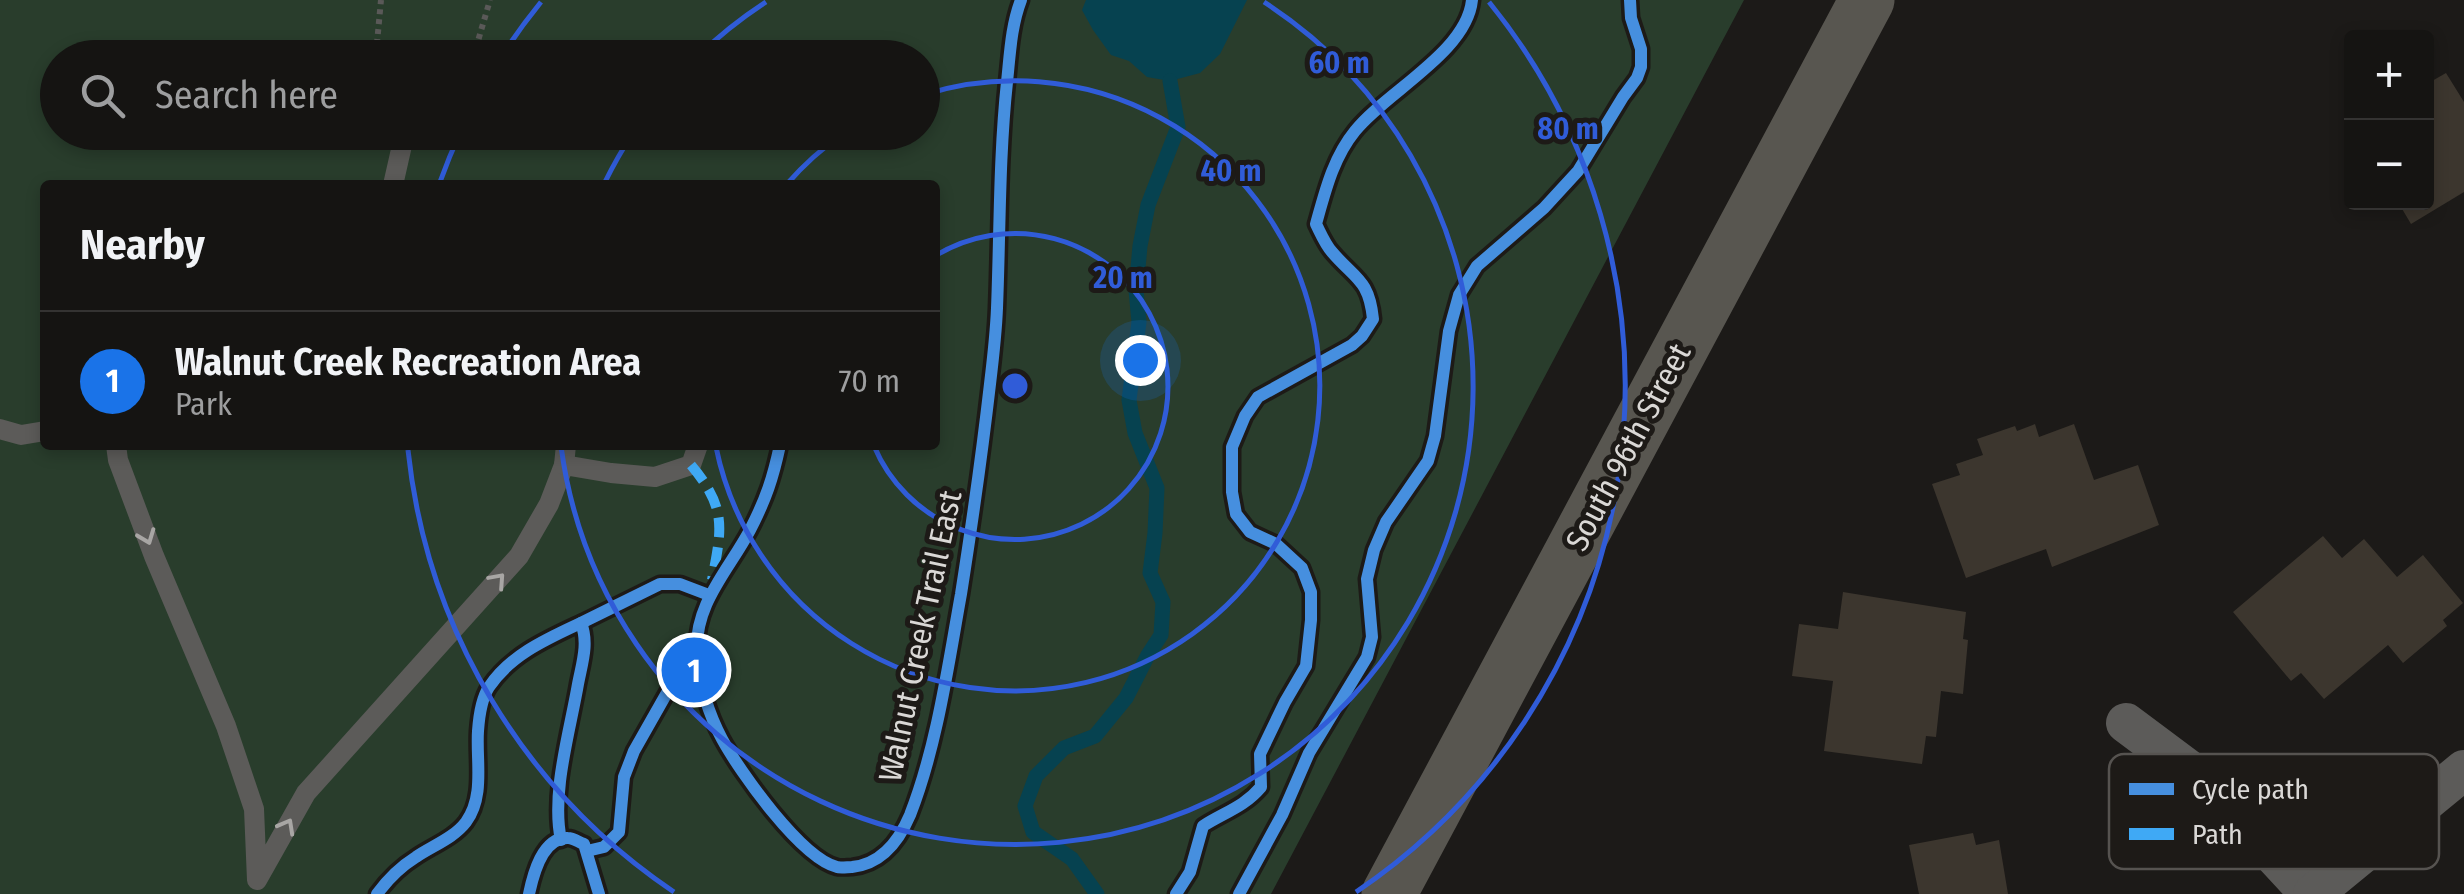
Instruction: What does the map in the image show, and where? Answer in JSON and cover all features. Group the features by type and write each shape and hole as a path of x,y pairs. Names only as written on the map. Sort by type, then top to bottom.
{"main road":[{"name":"South 96th Street","path":"1389,894 1868,0"}],"street":[{"path":"2126,723 2168,754"},
{"path":"2439,790 2464,770"},
{"path":"2288,869 2312,894 2343,869"}],"lane":[{"path":"395,180 401,150"},
{"path":"0,429 21,435 40,432"},
{"path":"117,450 154,556 226,726 254,809 256,887"},
{"path":"256,887 306,792 519,556 549,504 565,455 611,473 655,477 691,464 696,450"}],"path":[{"path":"377,40 381,0"},
{"path":"478,40 490,0"}],"green space":[{"path":"0,0 1744,0 1271,894 0,894"}],"water":[{"path":"1086,0 1247,0 1220,54 1200,73 1170,81 1147,77 1129,61 1111,55 1082,10"}],"building":[{"path":"2446,73 2464,102 2464,192 2411,224 2403,210 2434,210 2434,80"},
{"path":"2035,424 2039,437 2074,424 2094,480 2138,465 2159,525 2052,567 2046,549 1966,578 1932,484 1960,475 1956,464 1983,455 1977,439 2015,426 2017,431"},
{"path":"2323,536 2342,558 2364,539 2397,577 2423,555 2463,603 2443,620 2447,626 2403,663 2388,645 2324,699 2301,673 2291,681 2233,612"},
{"path":"1843,592 1966,612 1963,639 1968,640 1963,694 1941,691 1936,737 1926,736 1922,764 1824,751 1833,681 1792,676 1799,624 1838,629"},
{"path":"1973,833 1976,845 1999,840 2008,894 1919,894 1909,845"}],"waterway":[{"path":"1097,894 1072,859 1033,832 1025,806 1036,776 1064,748 1095,736 1126,698 1161,635 1163,602 1150,573 1157,488 1135,433 1129,400 1139,322 1136,290 1140,246 1148,205 1178,127 1170,81"}],"marked path":[{"path":"691,465 711,494 719,519 712,580"}],"cycle path":[{"name":"Walnut Creek Trail East","path":"779,450 760,508 701,619 697,653 700,675 722,739 773,812 822,860 837,867 863,865 881,856 906,825 928,761 946,677 973,515 993,356 1004,110 1011,40 1021,0"},
{"path":"1176,894 1190,872 1203,826 1261,787 1260,754 1306,666 1311,592 1302,568 1276,544 1250,532 1236,514 1232,447 1258,397 1352,345 1373,319 1364,287 1330,249 1316,224 1326,188 1355,131 1441,54 1467,19 1472,0"},
{"path":"1239,894 1282,815 1309,753 1367,657 1372,637 1367,579 1374,550 1386,522 1428,461 1449,331 1459,295 1477,266 1544,208 1578,171 1637,78 1641,49 1630,0"},
{"path":"377,894 405,865 455,833 472,812 478,790 482,703 489,687 508,665 544,641 660,584 680,584 709,595"},
{"path":"561,840 558,802 584,653 581,623"},
{"path":"587,851 604,847 619,832 624,777 634,751 698,638"},
{"path":"529,894 545,850 559,839 568,838 584,844 599,894"}],"place":[{"name":"Walnut Creek Recreation Area","path":"694,670"}]}
